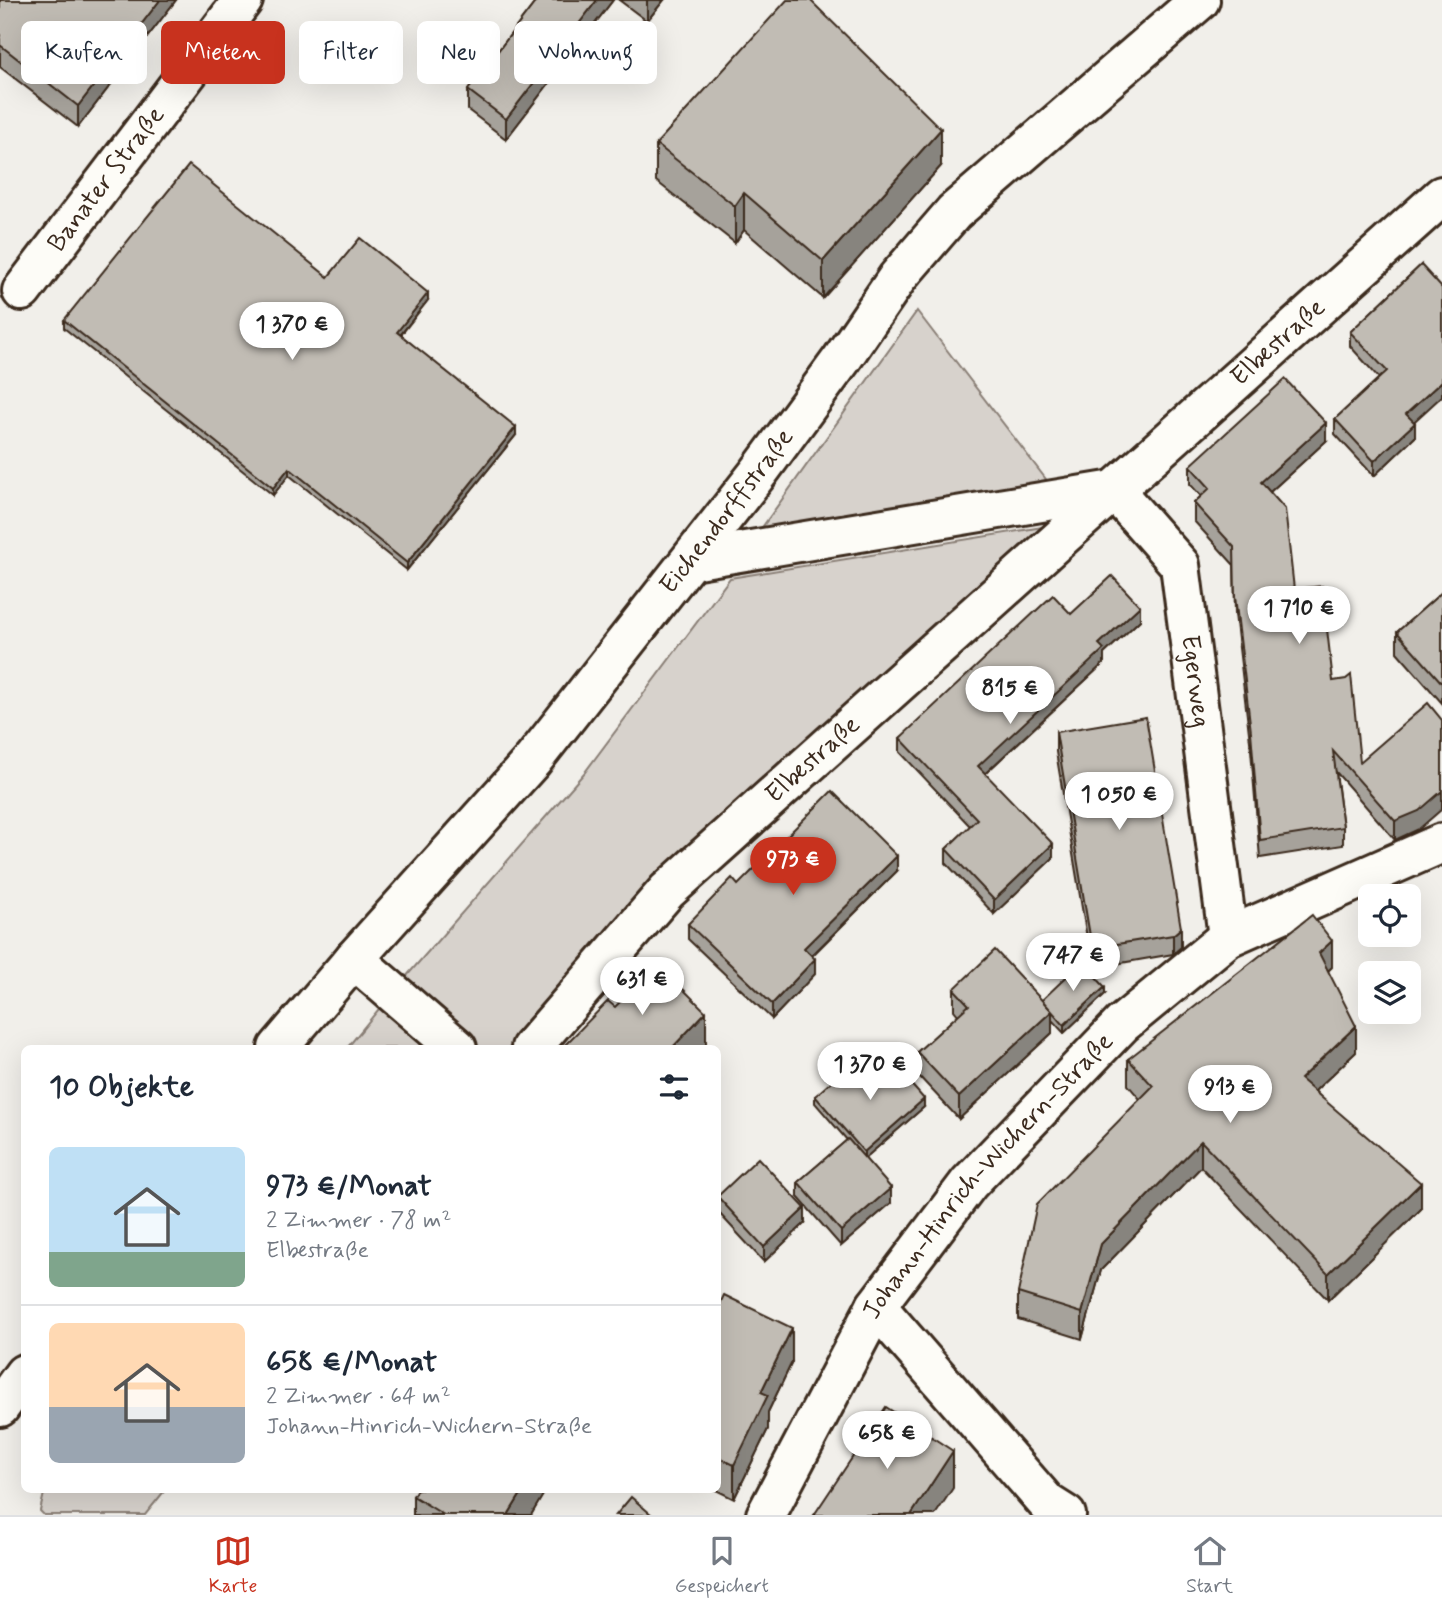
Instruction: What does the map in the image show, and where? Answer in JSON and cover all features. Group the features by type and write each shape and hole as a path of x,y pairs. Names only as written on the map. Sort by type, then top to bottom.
{"street":[{"name":"Banater Straße","path":"22,292 243,0"},
{"name":"Eichendorffstraße","path":"281,1045 533,760 691,560 842,359 898,277 954,212 1200,0"},
{"name":"Elbestraße","path":"534,1045 667,891 1442,196"},
{"path":"691,560 1114,490"},
{"name":"Egerweg","path":"1114,490 1180,565 1228,937"},
{"name":"Johann-Hinrich-Wichern-Straße","path":"766,1515 876,1306 969,1183 1122,1024 1228,937 1442,843"},
{"path":"354,959 454,1045"},
{"path":"876,1306 1047,1503 1066,1515"},
{"path":"0,1407 21,1378"}],"shaded area":[{"path":"917,311 1055,491 753,540"},
{"path":"1067,523 524,1045 467,1045 398,986 585,772 730,578"},
{"path":"387,999 441,1045 349,1045"},
{"path":"44,1493 163,1493 145,1515 44,1515 40,1511"}],"building":[{"path":"0,0 160,0 144,21 21,21 21,61 0,45"},
{"path":"537,0 597,0 581,21 521,21"},
{"path":"787,0 810,0 941,129 823,261 744,193 735,206 656,144"},
{"path":"514,30 514,84 533,84 506,119 468,90 473,84 500,84 500,48"},
{"path":"50,84 95,84 78,106"},
{"path":"189,165 328,277 360,238 428,293 397,332 516,427 407,563 289,468 273,488 64,320"},
{"path":"1421,265 1442,288 1442,381 1406,414 1415,423 1374,461 1335,419 1387,371 1350,332"},
{"path":"1285,379 1326,423 1261,482 1285,509 1294,589 1322,586 1333,681 1346,679 1351,675 1360,762 1428,703 1442,720 1442,791 1419,811 1395,821 1333,751 1343,827 1260,840 1235,596 1234,547 1194,503 1210,488 1190,466"},
{"path":"1112,576 1140,606 1099,644 1104,649 978,766 1053,844 994,900 946,849 977,819 900,738 1053,595 1071,614"},
{"path":"1442,592 1442,683 1397,632"},
{"path":"1146,717 1181,928 1173,935 1092,948 1056,732"},
{"path":"832,791 897,856 804,948 815,959 772,1004 688,924 732,878 738,885"},
{"path":"1312,915 1332,941 1319,953 1356,1026 1300,1079 1421,1183 1328,1274 1201,1141 1101,1244 1082,1313 1018,1293 1037,1204 1153,1086 1128,1059"},
{"path":"995,950 1052,1011 959,1097 917,1052 969,1005 954,989"},
{"path":"1082,962 1105,987 1064,1025 1042,1000"},
{"path":"658,964 706,1012 675,1045 565,1045 608,1001 615,1007"},
{"path":"886,1056 924,1099 864,1152 815,1096 847,1068 858,1080"},
{"path":"848,1139 891,1188 841,1231 798,1182"},
{"path":"758,1158 805,1208 764,1247 721,1200 721,1193"},
{"path":"724,1295 792,1328 761,1392 768,1395 734,1465 721,1458 721,1302"},
{"path":"886,1407 953,1451 911,1515 814,1515"},
{"path":"415,1493 522,1493 508,1515 444,1515 413,1496"},
{"path":"631,1497 652,1515 616,1515"}]}
